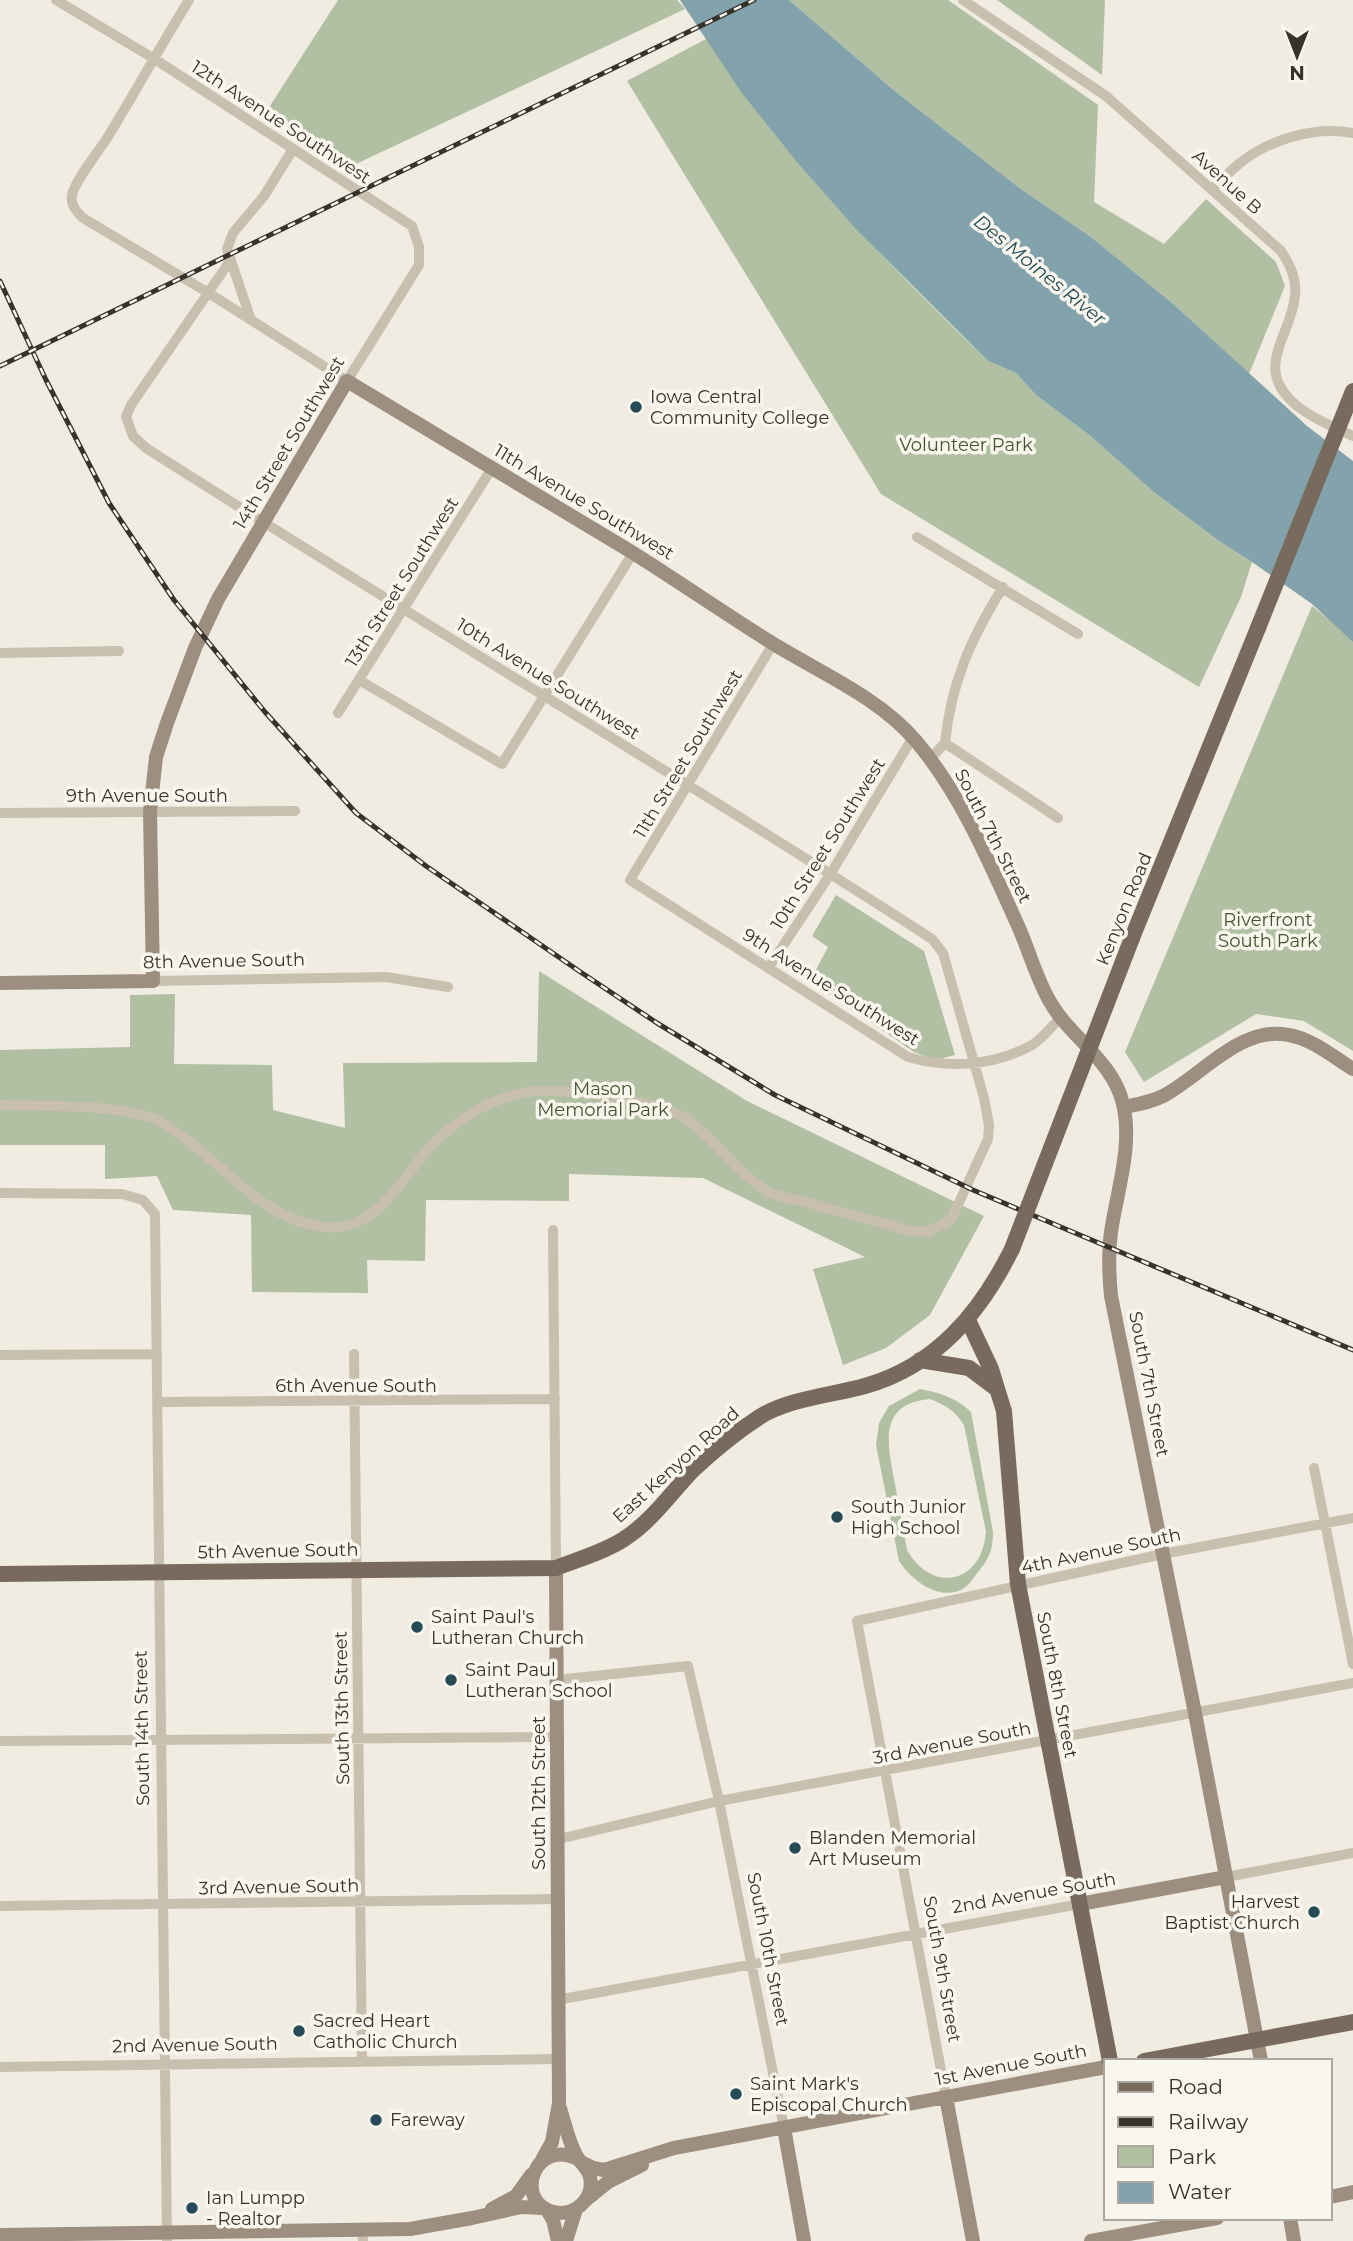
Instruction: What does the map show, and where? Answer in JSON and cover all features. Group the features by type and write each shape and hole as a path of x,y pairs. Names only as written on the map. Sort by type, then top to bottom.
{"main road":[{"name":"Kenyon Road","path":"863,1386 906,1370 968,1320 997,1278 1012,1249 1132,938 1353,391"},
{"name":"South 8th Street","path":"968,1320 991,1369 1004,1411 1018,1584 1110,2059"},
{"path":"920,1360 969,1368 985,1377 998,1390"},
{"name":"East Kenyon Road","path":"556,1568 625,1539 662,1507 692,1471 730,1438 761,1416 811,1397 863,1386"},
{"name":"5th Avenue South","path":"0,1574 556,1568"},
{"path":"1155,2059 1348,2021"}],"street":[{"name":"12th Avenue Southwest","path":"56,0 153,58 412,226 419,247 419,265 395,307"},
{"path":"153,58 189,0"},
{"name":"Avenue B","path":"963,0 1106,96 1281,251 1293,273 1295,298 1276,355 1278,382 1295,404 1312,417 1353,436"},
{"name":"11th Avenue Southwest","path":"153,58 72,196 74,209 83,218 207,292 346,381 633,553 884,711 913,737 930,759"},
{"path":"1212,189 1241,162 1272,144 1316,132 1353,133"},
{"path":"252,320 227,249 233,233 264,196 293,149"},
{"path":"207,292 230,261"},
{"name":"10th Avenue Southwest","path":"207,292 131,405 126,417 133,436 263,523 545,694 932,939 943,953 973,1064"},
{"name":"14th Street Southwest","path":"150,812 156,757 163,734 182,680 218,599 346,381 395,307"},
{"name":"13th Street Southwest","path":"338,713 492,468"},
{"path":"917,537 1078,634"},
{"path":"359,680 502,764 633,553"},
{"path":"930,759 945,743 948,711 958,673 978,626 1003,587"},
{"name":"11th Street Southwest","path":"629,880 773,643"},
{"path":"0,653 119,651"},
{"name":"10th Street Southwest","path":"769,967 831,873 913,737"},
{"path":"945,743 1058,818"},
{"name":"South 7th Street","path":"930,759 978,841 1047,997 1060,1018 1110,1073 1120,1091 1126,1131 1110,1236 1108,1263 1111,1296 1195,1713 1261,2059"},
{"name":"9th Avenue South","path":"0,813 295,811"},
{"path":"150,812 153,981"},
{"name":"9th Avenue Southwest","path":"629,880 908,1057 933,1064 973,1064 1033,1044 1060,1018"},
{"name":"8th Avenue South","path":"0,982 386,977 448,987"},
{"path":"1124,1107 1163,1096 1237,1044 1260,1035 1285,1034 1298,1037 1353,1069"},
{"path":"0,1105 133,1112 159,1120 191,1142 239,1184 273,1209 303,1222 326,1227 348,1225 372,1213 390,1199 435,1142 482,1108 509,1096 530,1091 565,1092 617,1099 657,1107 687,1119 768,1191 910,1231 928,1232 951,1220 988,1139 989,1125 984,1098 973,1064"},
{"name":"South 14th Street","path":"0,1193 122,1194 143,1200 155,1214 167,2237"},
{"name":"South 12th Street","path":"538,2166 552,2142 559,2104 553,1230"},
{"path":"0,1356 157,1354"},
{"name":"South 13th Street","path":"354,1354 362,2062"},
{"name":"6th Avenue South","path":"157,1402 555,1399"},
{"path":"1314,1468 1353,1664"},
{"name":"4th Avenue South","path":"857,1621 1018,1584 1353,1518"},
{"name":"South 9th Street","path":"857,1621 973,2241"},
{"name":"South 10th Street","path":"557,1680 688,1666 719,1801 804,2241"},
{"name":"3rd Avenue South","path":"559,1839 719,1801 1353,1683"},
{"path":"0,1741 558,1737"},
{"name":"2nd Avenue South","path":"558,2000 1353,1853"},
{"name":"3rd Avenue South","path":"0,1906 558,1899"},
{"name":"2nd Avenue South","path":"0,2067 558,2059"},
{"name":"1st Avenue South","path":"579,2160 593,2168 604,2170 674,2148 1104,2067"},
{"name":"South 12th Street","path":"559,2104 570,2142 579,2160"},
{"name":"1st Avenue South","path":"581,2204 608,2182 674,2148"},
{"path":"472,2218 516,2196 538,2166 556,2154 564,2154 579,2160 590,2175 591,2183 566,2241"},
{"path":"538,2166 531,2186 533,2194 553,2220 558,2241"},
{"path":"1332,2197 1353,2192"},
{"path":"0,2235 363,2236 521,2207 532,2206 562,2213 581,2204"},
{"path":"1091,2241 1204,2220"},
{"path":"1290,2220 1294,2241"}],"green space":[{"path":"338,0 677,0 685,9 356,164 268,109"},
{"path":"789,0 948,0 1098,105 1094,202 1164,244 1206,199 1276,262 1285,286 1249,374 1171,302 1091,237 1021,189 896,92"},
{"path":"997,0 1105,0 1102,75"},
{"name":"Volunteer Park","path":"706,39 769,126 838,208 988,361 1016,373 1036,395 1088,434 1155,493 1252,562 1241,597 1199,687 881,494 627,81"},
{"name":"Riverfront South Park","path":"1312,606 1353,639 1353,1051 1304,1021 1256,1014 1144,1082 1125,1052"},
{"path":"836,895 924,951 955,1055 936,1060 914,1052 810,981 828,947 812,936"},
{"name":"Mason Memorial Park","path":"539,971 747,1101 984,1216 930,1315 886,1348 843,1365 813,1269 865,1257 703,1178 569,1174 569,1201 426,1200 425,1261 367,1260 368,1293 252,1292 251,1215 173,1210 157,1176 105,1179 105,1145 0,1145 0,1050 130,1047 130,995 175,994 174,1064 272,1065 273,1110 345,1128 343,1063 537,1062"},
{"path":"920,1389 947,1396 971,1412 993,1538 985,1563 968,1585 955,1592 946,1593 927,1587 899,1561 876,1445 879,1423 889,1406","holes":["930,1399 954,1412 964,1425 986,1532 983,1549 976,1563 955,1577 942,1578 930,1573 918,1564 907,1550 890,1455 890,1429 893,1418 901,1409"]}],"water":[{"name":"Des Moines River","path":"680,0 789,0 896,92 1021,189 1091,237 1171,302 1307,426 1353,461 1353,642 1312,604 1219,541 1155,493 1088,434 1036,395 1016,373 988,361 856,229 797,162 741,92"}],"railway":[{"path":"0,366 754,0"},
{"path":"0,281 46,380 109,503 174,600 265,712 356,813 426,866 579,971 657,1023 775,1095 973,1190 1353,1350"}],"place":[{"name":"Iowa Central Community College","path":"636,407"},
{"name":"South Junior High School","path":"837,1517"},
{"name":"Saint Paul's Lutheran Church","path":"417,1627"},
{"name":"Saint Paul Lutheran School","path":"451,1680"},
{"name":"Blanden Memorial Art Museum","path":"795,1848"},
{"name":"Harvest Baptist Church","path":"1314,1912"},
{"name":"Sacred Heart Catholic Church","path":"299,2031"},
{"name":"Saint Mark's Episcopal Church","path":"736,2094"},
{"name":"Fareway","path":"376,2120"},
{"name":"Ian Lumpp - Realtor","path":"192,2208"}]}
